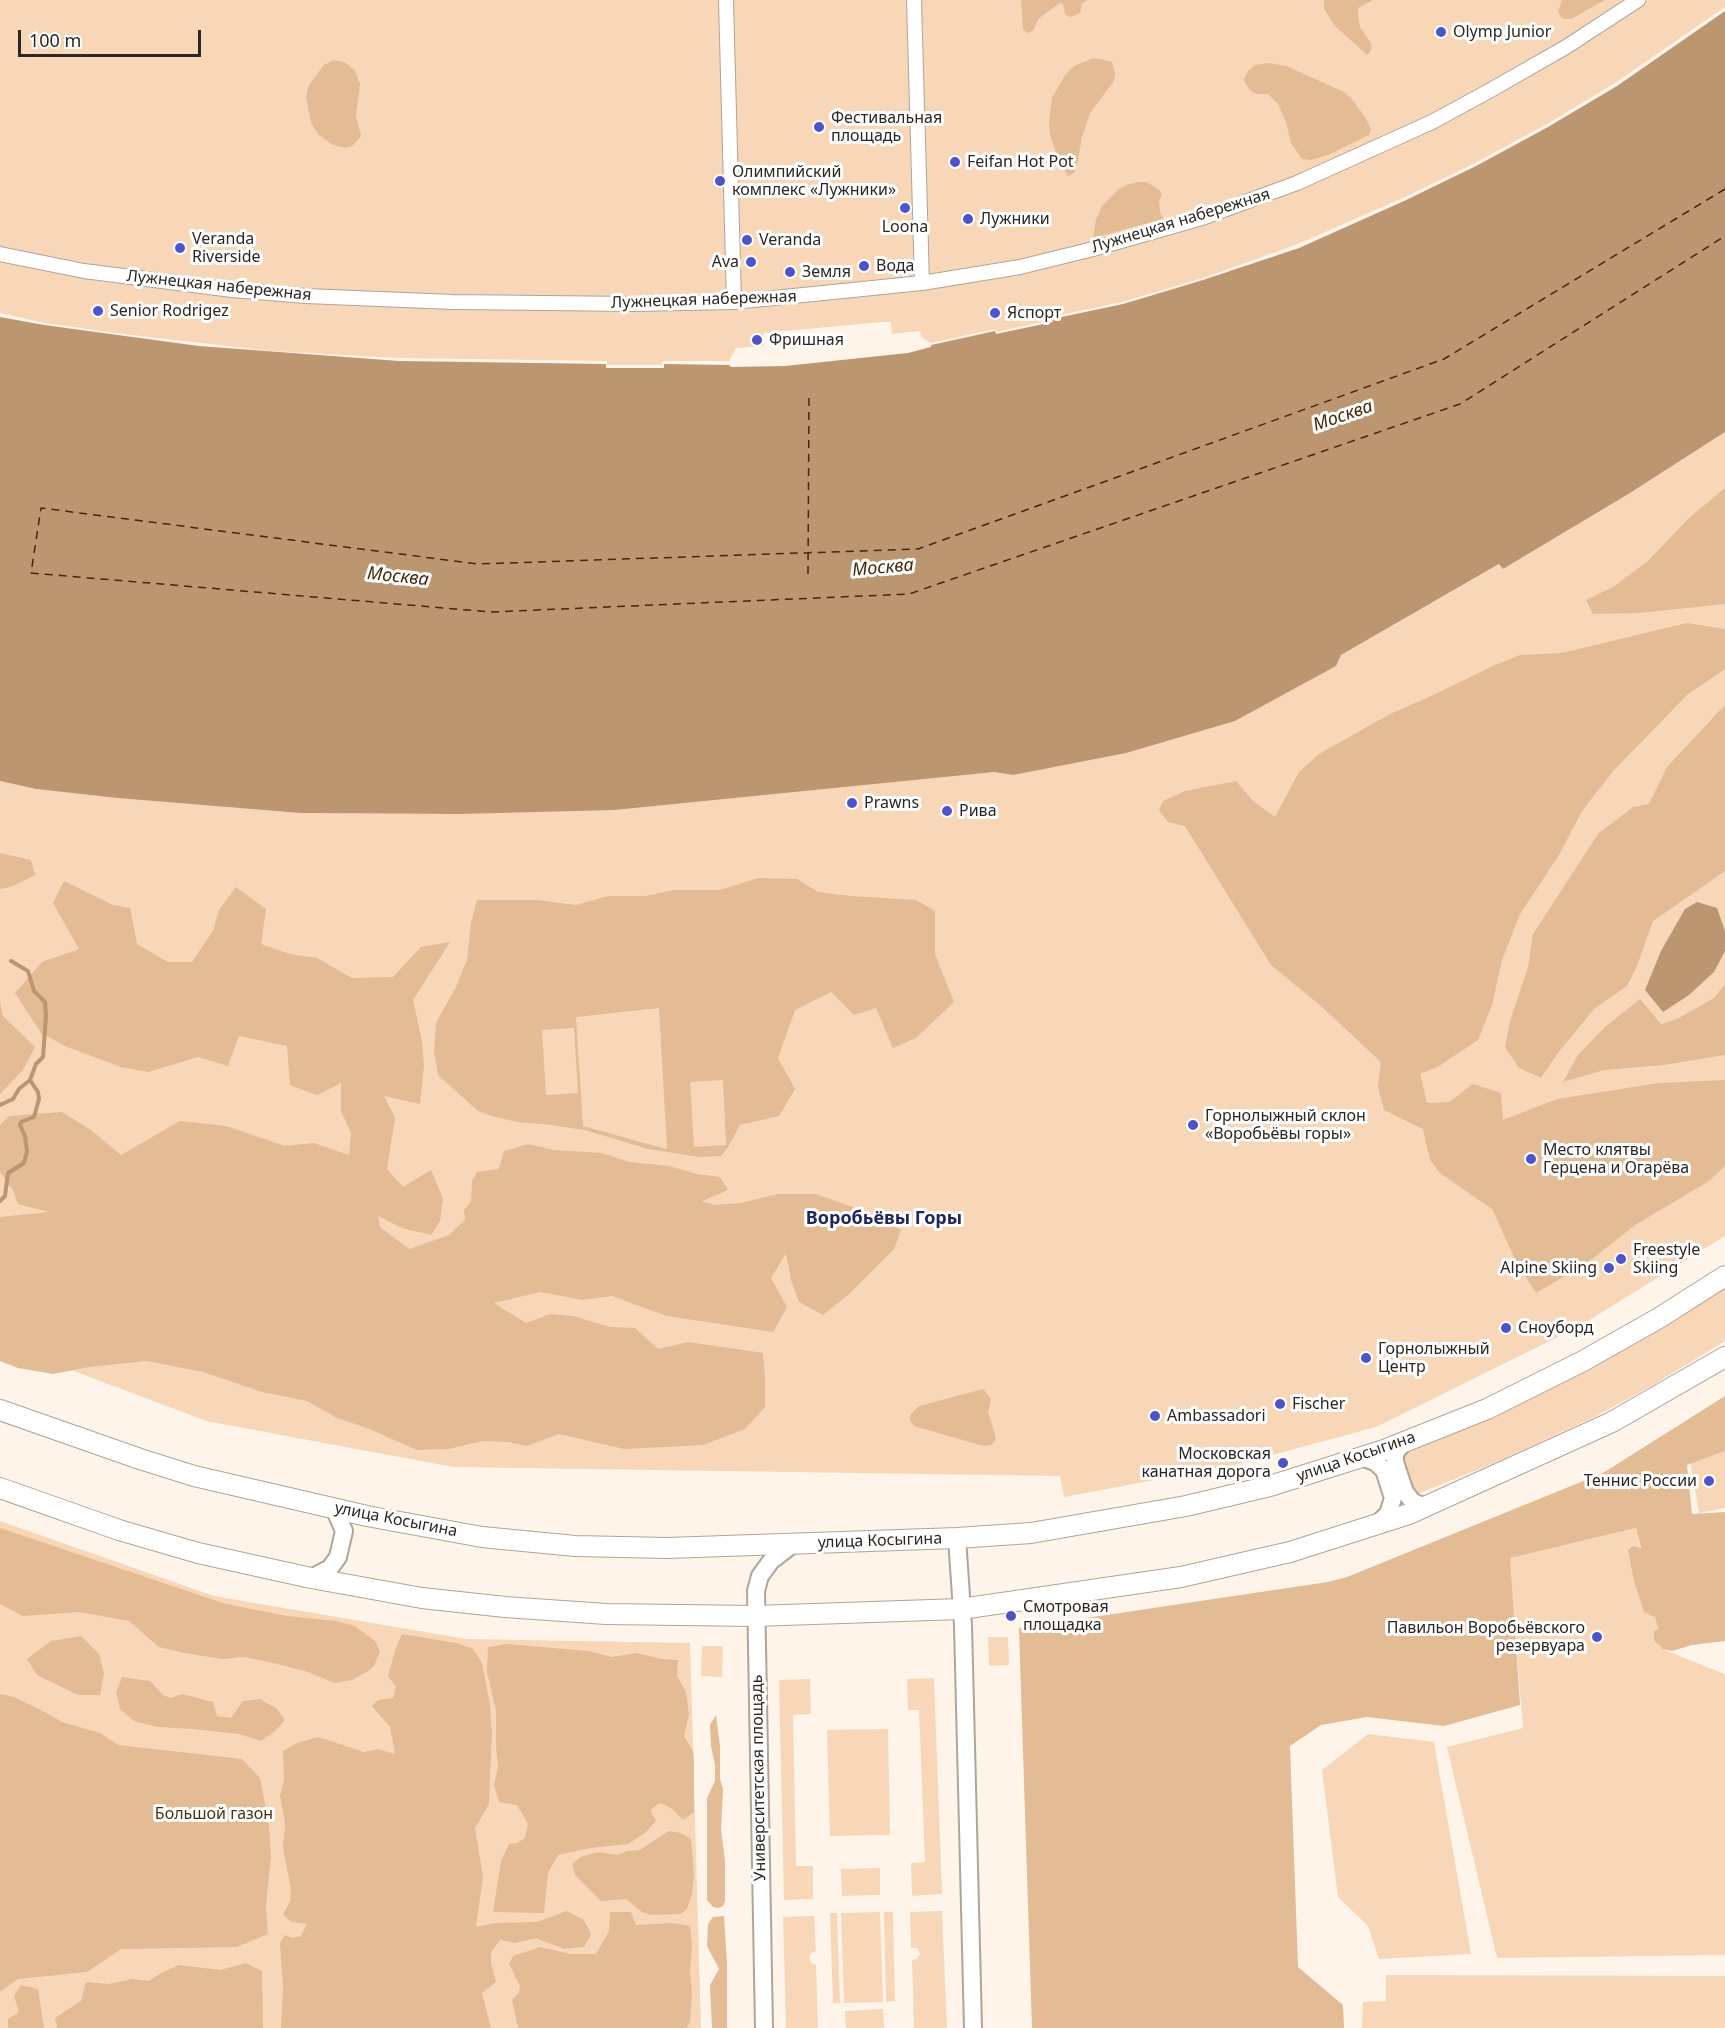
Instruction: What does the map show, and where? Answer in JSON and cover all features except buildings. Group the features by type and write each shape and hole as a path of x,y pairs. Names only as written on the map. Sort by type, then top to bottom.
{"main road":[{"name":"улица Косыгина","path":"0,1410 140,1460 194,1476 368,1516 482,1537 575,1546 667,1548 957,1538 1031,1533 1186,1506 1270,1486 1405,1441 1487,1409 1583,1361 1659,1318 1725,1276"},
{"path":"0,1488 119,1530 187,1550 311,1578 403,1595 505,1607 606,1614 755,1616 961,1609 1181,1577 1290,1551 1377,1524 1425,1507 1612,1422 1725,1357"}],"street":[{"path":"726,0 734,302"},
{"path":"914,0 922,283"},
{"name":"Лужнецкая набережная","path":"0,254 84,271 148,280 306,296 498,303 734,302 922,283 1020,267 1093,249 1179,225 1279,190 1432,122 1523,72 1638,0"},
{"path":"1405,1441 1395,1453 1395,1462 1405,1492 1413,1502 1425,1507"},
{"path":"1361,1457 1375,1462 1384,1470 1393,1498 1388,1514 1377,1524"},
{"path":"311,1578 330,1568 338,1557 344,1531 334,1508"},
{"path":"349,1585 339,1569 348,1530 368,1516"},
{"path":"957,1538 973,2028"},
{"name":"Университетская площадь","path":"764,2028 756,1591 760,1576 771,1561 793,1544"}],"green space":[{"name":"Олимпийский комплекс «Лужники»","path":"0,0 1725,0 1725,7 1615,83 1547,124 1475,163 1403,198 1298,244 1203,278 1122,302 1051,317 1051,320 931,343 921,337 920,331 892,334 891,322 882,322 763,333 764,346 736,348 729,361 663,361 662,365 607,365 607,361 399,358 272,351 123,334 45,323 0,313"},
{"path":"1021,0 1088,0 1082,3 1080,13 1071,17 1065,14 1063,4 1060,3 1039,18 1033,31 1027,33 1023,29"},
{"path":"1324,0 1373,0 1358,8 1360,27 1372,45 1367,55 1334,25 1324,9"},
{"path":"1562,0 1605,0 1571,19 1565,19 1558,12"},
{"path":"1094,58 1112,62 1115,73 1114,81 1090,113 1082,137 1077,165 1074,173 1068,176 1058,159 1050,135 1052,98 1065,75 1074,66"},
{"path":"334,60 346,63 355,71 360,84 356,116 361,136 352,146 345,148 333,145 318,134 311,123 306,97 309,85 324,65"},
{"path":"1269,63 1286,66 1342,91 1351,98 1365,117 1371,129 1369,135 1328,155 1311,160 1302,159 1291,143 1286,122 1278,104 1268,94 1257,94 1251,91 1245,83 1244,79 1248,71 1255,65"},
{"path":"1137,182 1147,182 1162,194 1159,201 1163,219 1093,238 1096,220 1102,206 1118,190"},
{"path":"1725,432 1725,1236 1580,1326 1376,1427 1235,1465 1064,1497 1060,1476 453,1467 206,1421 0,1343 0,781 36,789 117,798 300,813 459,814 994,772 1013,775 1235,721 1335,666 1341,655 1500,564 1503,569 1630,493"},
{"path":"1725,488 1725,604 1639,613 1593,614 1586,600 1613,587 1648,561 1689,518"},
{"path":"1687,623 1725,629 1725,669 1688,694 1614,770 1582,811 1559,855 1520,914 1502,960 1492,1005 1478,1040 1439,1066 1420,1074 1427,1103 1449,1102 1473,1084 1501,1093 1503,1120 1557,1099 1659,1083 1725,1080 1725,1166 1709,1181 1635,1225 1587,1263 1536,1293 1515,1259 1492,1209 1440,1173 1430,1160 1423,1129 1384,1110 1378,1087 1381,1062 1321,1006 1271,965 1185,826 1168,822 1159,810 1163,801 1185,791 1236,781 1253,801 1275,817 1299,772 1319,754 1390,714 1520,655 1562,653"},
{"path":"1725,705 1725,871 1653,921 1637,966 1627,986 1594,1009 1557,1054 1541,1078 1519,1068 1505,1047 1510,1021 1528,967 1533,934 1598,834 1633,807 1649,804 1667,767"},
{"path":"0,853 31,860 35,875 11,887 0,889"},
{"path":"758,878 797,879 818,892 916,900 935,911 935,954 954,1002 916,1038 893,1048 876,1008 854,1015 831,992 795,1010 778,1058 795,1089 779,1116 740,1125 721,1156 700,1157 648,1149 585,1130 517,1122 492,1116 478,1111 438,1075 434,1051 436,1023 456,987 467,960 471,923 477,900 537,900 576,905 608,896 645,896 675,890 720,890","holes":["659,1008 666,1149 583,1126 576,1017","574,1028 578,1093 546,1095 542,1030","723,1080 726,1145 694,1147 690,1082"]},
{"path":"64,881 113,905 130,908 137,944 168,962 192,962 213,931 219,910 236,887 266,909 261,944 290,954 317,958 352,978 393,977 421,947 450,942 413,1000 422,1041 424,1066 420,1104 384,1096 395,1118 387,1169 403,1187 431,1170 443,1199 440,1221 431,1235 402,1228 378,1216 380,1227 409,1249 449,1235 465,1220 464,1210 471,1202 472,1181 477,1172 499,1169 504,1151 528,1144 554,1150 602,1153 629,1162 669,1166 697,1174 720,1177 728,1190 702,1201 714,1205 741,1203 778,1194 816,1194 861,1210 901,1230 894,1249 849,1294 823,1315 799,1302 791,1280 786,1253 771,1278 787,1307 773,1332 667,1316 612,1296 583,1300 540,1292 494,1303 526,1323 550,1314 573,1316 610,1327 635,1328 658,1349 688,1342 763,1353 765,1407 745,1429 703,1445 624,1449 559,1434 527,1446 509,1442 482,1441 449,1449 417,1450 367,1428 337,1418 307,1401 262,1392 203,1372 147,1361 89,1367 53,1374 18,1368 0,1361 0,1217 49,1212 18,1204 13,1190 0,1172 0,1125 9,1116 62,1112 91,1130 121,1155 180,1121 226,1126 285,1146 314,1143 349,1155 351,1133 341,1111 341,1083 317,1095 290,1085 287,1046 239,1036 228,1066 198,1057 148,1072 121,1067 67,1047 41,1033 15,993 42,962 79,949 53,903"},
{"path":"1725,984 1725,1055 1664,1065 1604,1070 1563,1082 1578,1055 1605,1027 1640,999 1661,1024 1677,1019 1714,998"},
{"path":"0,1002 3,1016 35,1047 23,1070 0,1094"},
{"path":"1725,1286 1725,1341 1648,1388 1594,1417 1501,1460 1415,1493 1396,1455"},
{"path":"983,1389 991,1399 988,1412 996,1438 993,1444 980,1445 914,1426 910,1421 910,1415 919,1406"},
{"path":"1725,1396 1725,1451 1687,1465 1692,1514 1725,1512 1725,1641 1692,1645 1672,1651 1662,1649 1654,1641 1654,1631 1658,1629 1655,1617 1644,1612 1634,1581 1628,1550 1633,1546 1641,1548 1636,1528 1510,1558 1520,1705 1444,1726 1367,1717 1321,1725 1290,1746 1298,1967 1343,2005 1344,2028 1032,2028 1019,1628 1328,1582 1347,1577 1603,1473"},
{"name":"Теннис России","path":"1725,1448 1725,1508 1699,1513 1689,1454"},
{"name":"Большой газон","path":"0,1521 214,1596 466,1639 690,1643 701,2028 0,2028"},
{"path":"0,1528 226,1604 355,1626 375,1641 380,1651 374,1666 368,1671 352,1680 335,1683 305,1671 244,1657 223,1659 159,1647 129,1621 80,1612 23,1616 0,1604"},
{"path":"1636,1528 1662,1649 1725,1674 1725,1955 1497,1958 1447,1747 1523,1728 1509,1558"},
{"path":"402,1634 456,1643 473,1649 482,1663 490,1705 492,1732 489,1804 475,1828 483,1877 476,1927 495,1923 537,1922 567,1911 584,1920 591,1934 584,1947 564,1949 536,1938 515,1943 500,1940 491,1952 496,1982 482,1993 491,2028 281,2028 283,1988 280,1943 285,1935 292,1938 301,1936 307,1924 292,1922 283,1915 290,1901 291,1889 283,1848 285,1823 280,1795 284,1780 283,1751 297,1743 318,1737 364,1752 378,1749 395,1754 390,1727 372,1706 378,1700 393,1698 396,1687 388,1676"},
{"path":"81,1636 99,1654 104,1674 100,1695 78,1695 37,1675 27,1659 51,1641"},
{"path":"988,1637 1008,1637 1009,1665 989,1666"},
{"path":"507,1644 588,1651 612,1657 636,1653 678,1660 677,1676 686,1692 689,1715 684,1736 693,1751 694,1812 683,1820 671,1808 660,1803 650,1810 656,1821 645,1833 628,1844 590,1848 558,1855 548,1873 544,1913 493,1912 501,1861 509,1844 517,1843 525,1838 528,1824 517,1805 499,1802 494,1785 498,1767 496,1711 487,1672 488,1647"},
{"path":"702,1646 723,1646 722,1677 701,1676"},
{"path":"122,1677 150,1681 163,1695 171,1698 182,1694 213,1702 217,1716 231,1718 243,1701 260,1699 277,1709 285,1720 261,1741 239,1734 158,1727 134,1721 120,1709 116,1693"},
{"path":"934,1678 942,1894 912,1896 911,1863 925,1862 919,1710 908,1710 907,1679"},
{"path":"810,1679 811,1714 793,1715 796,1866 813,1866 813,1899 784,1900 779,1680"},
{"path":"0,1694 14,1697 62,1722 100,1733 118,1745 242,1759 260,1778 269,1826 271,1857 266,1905 268,1934 237,1947 121,1949 87,1972 18,1979 0,1992"},
{"path":"716,1715 720,1746 720,1779 723,1789 721,1829 725,1861 725,1901 723,1906 718,1908 713,1907 707,1900 707,1798 715,1781 710,1725"},
{"path":"888,1729 890,1835 830,1836 827,1730"},
{"path":"1368,1734 1434,1742 1471,1954 1379,1959 1368,1926 1338,1897 1322,1770"},
{"path":"669,1831 681,1833 691,1839 694,1875 692,1894 687,1909 681,1914 651,1915 642,1912 626,1899 601,1901 575,1875 572,1864 581,1857 598,1852 618,1855 640,1850"},
{"path":"880,1868 880,1895 842,1896 841,1869"},
{"path":"942,1911 947,2028 914,2028 912,1960 917,1959 920,1954 917,1948 911,1948 910,1912"},
{"path":"610,1912 631,1912 636,1925 673,1923 690,1926 692,1994 690,2022 687,2028 518,2028 512,2000 519,1992 520,1986 509,1964 513,1956 540,1947 571,1954 596,1954 609,1931"},
{"path":"880,1912 883,2002 844,2003 841,1913"},
{"path":"884,1912 893,1912 895,2001 886,2002"},
{"path":"830,1913 837,1913 840,2003 833,2003"},
{"path":"724,1916 727,2028 712,2028 710,1985 719,1969 707,1946 708,1924 713,1917"},
{"path":"814,1916 816,1951 811,1953 809,1958 811,1963 816,1965 818,2028 786,2028 783,1917"},
{"path":"246,1963 262,1971 263,2028 57,2028 55,2018 81,2001 86,1982 108,1984 132,1979 149,1981 179,1965 220,1970"},
{"path":"1386,1975 1725,1976 1725,2028 1362,2028 1363,2002 1386,2001"},
{"path":"21,1985 38,1989 44,2028 8,2028 8,2019 19,2012 14,1996"},
{"path":"883,2009 884,2028 846,2028 845,2011"}],"water":[{"name":"Москва","path":"1725,11 1725,432 1630,493 1503,569 1499,564 1341,655 1336,666 1235,721 1126,753 1013,775 994,772 614,810 459,814 300,813 117,798 36,789 0,781 0,317 199,346 399,361 606,364 606,368 664,368 664,364 729,365 731,367 785,366 908,353 931,347 931,345 995,331 996,334 1053,322 1052,319 1123,304 1299,248 1404,201 1548,127 1617,86"},
{"path":"1697,902 1717,908 1725,931 1725,951 1714,972 1689,995 1663,1012 1645,990 1661,951 1685,909"}],"waterway":[{"path":"0,1201 5,1196 8,1173 24,1163 27,1151 25,1136 20,1125 21,1122 34,1117 39,1099 38,1092 30,1080 36,1064 43,1057 46,1015 45,1002 34,991 28,971 11,961"},
{"path":"0,1105 13,1099 19,1089 30,1080"}],"ferry route":[{"path":"1725,189 1444,359 918,549 478,564 41,508 31,573 491,612 909,594 1460,404 1725,236"},
{"path":"808,574 809,395"}],"place":[{"name":"Olymp Junior","path":"1441,32"},
{"name":"Фестивальная площадь","path":"819,127"},
{"name":"Feifan Hot Pot","path":"955,162"},
{"name":"Олимпийский комплекс «Лужники»","path":"720,181"},
{"name":"Loona","path":"905,208"},
{"name":"Лужники","path":"968,219"},
{"name":"Veranda","path":"747,240"},
{"name":"Veranda Riverside","path":"180,248"},
{"name":"Ava","path":"751,262"},
{"name":"Вода","path":"864,266"},
{"name":"Земля","path":"790,272"},
{"name":"Senior Rodrigez","path":"98,311"},
{"name":"Яспорт","path":"995,313"},
{"name":"Фришная","path":"757,340"},
{"name":"Prawns","path":"852,803"},
{"name":"Рива","path":"947,811"},
{"name":"Горнолыжный склон «Воробьёвы горы»","path":"1193,1125"},
{"name":"Место клятвы Герцена и Огарёва","path":"1531,1159"},
{"name":"Freestyle Skiing","path":"1621,1259"},
{"name":"Alpine Skiing","path":"1609,1268"},
{"name":"Сноуборд","path":"1506,1328"},
{"name":"Горнолыжный Центр","path":"1366,1358"},
{"name":"Fischer","path":"1280,1404"},
{"name":"Ambassadori","path":"1155,1416"},
{"name":"Московская канатная дорога","path":"1283,1463"},
{"name":"Теннис России","path":"1709,1481"},
{"name":"Смотровая площадка","path":"1011,1616"},
{"name":"Павильон Воробьёвского резервуара","path":"1597,1637"}],"district":[{"name":"Воробьёвы Горы","path":"884,1219"}]}
